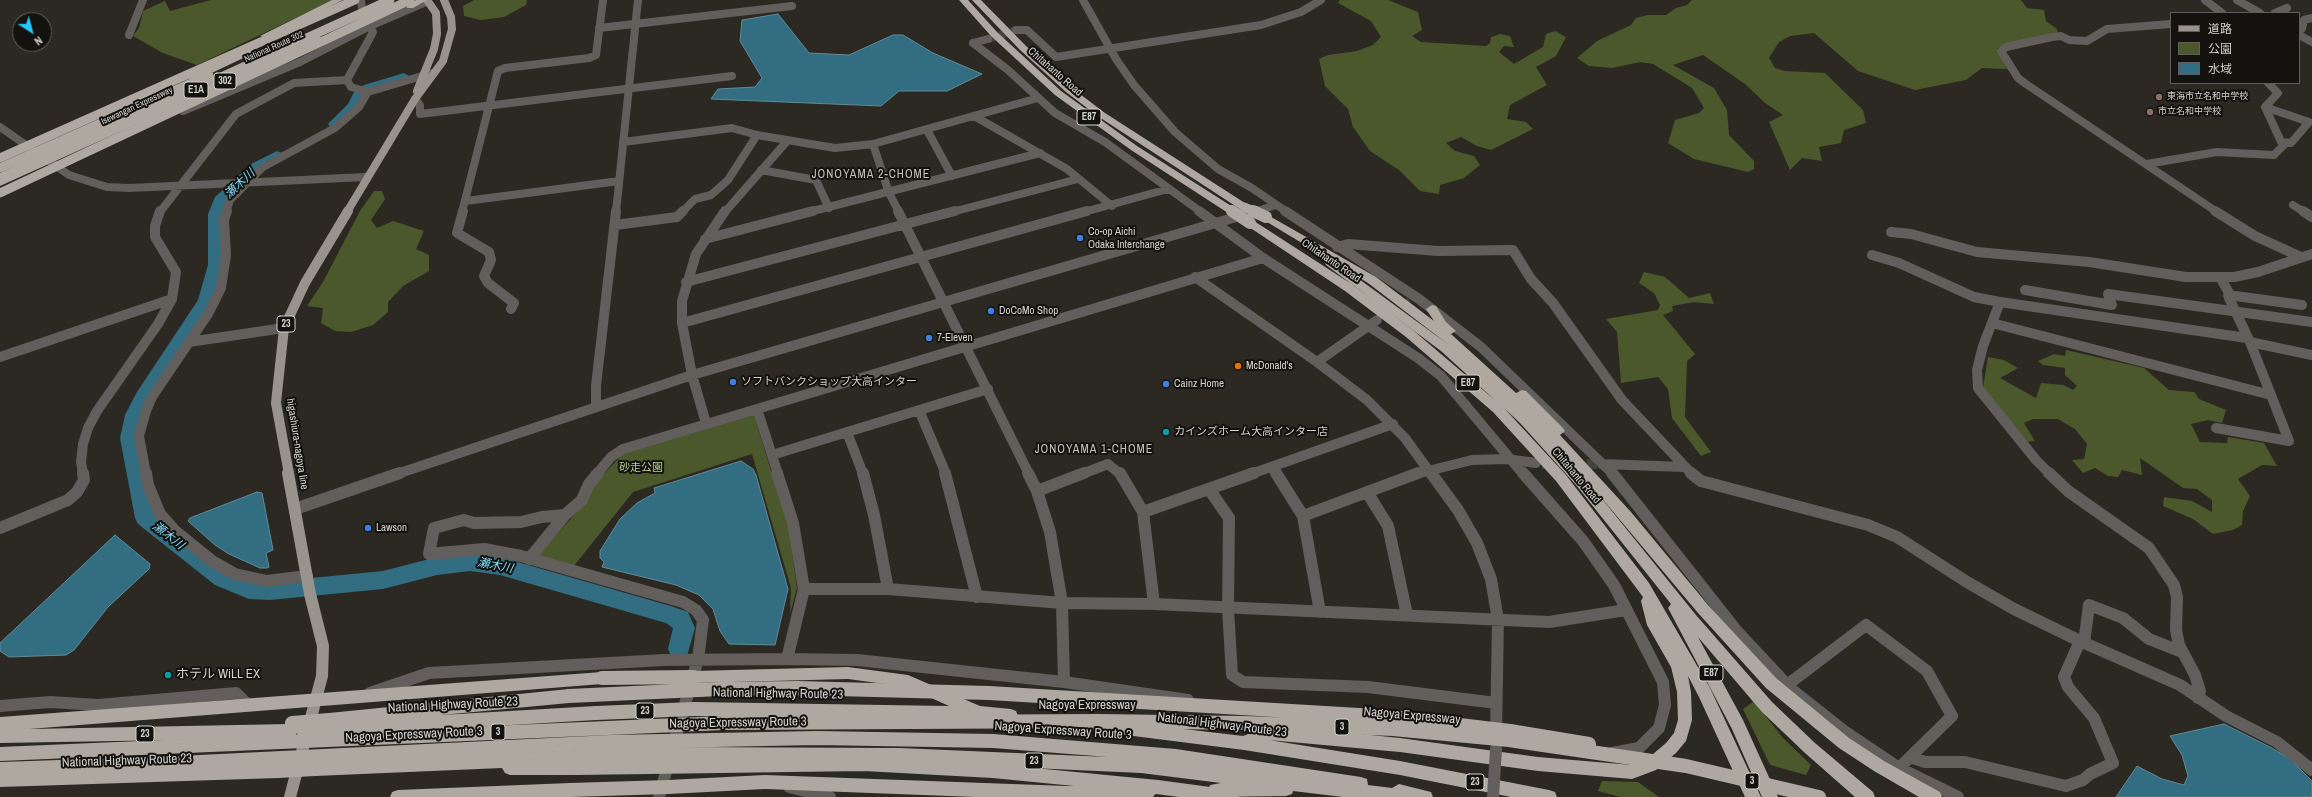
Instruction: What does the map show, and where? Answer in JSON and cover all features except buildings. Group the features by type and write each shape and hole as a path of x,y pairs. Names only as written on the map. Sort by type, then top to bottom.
{"highway":[{"path":"176,81 339,0"},
{"path":"0,158 176,81 355,0"},
{"name":"National Route 302","path":"0,167 360,0"},
{"name":"Isewangan Expressway","path":"0,167 372,0"},
{"name":"Isewangan Expressway","path":"0,178 390,0"},
{"name":"National Route 302","path":"0,182 403,0"},
{"path":"0,193 126,132 410,0"},
{"path":"226,85 426,0"},
{"name":"Chitahanto Road","path":"963,0 994,34 1058,93 1134,148 1349,288 1410,334 1498,409 1570,488 1644,587"},
{"name":"Chitahanto Road","path":"976,0 1014,40 1069,90 1102,115 1244,207 1264,218 1390,306 1468,367 1550,447 1640,555"},
{"path":"0,189 126,132"},
{"path":"1264,218 1372,280 1445,335 1527,410 1606,494 1738,648 1771,683 1807,714 1879,766 1934,797"},
{"path":"1432,308 1442,325 1510,383 1558,429 1598,476 1606,494"},
{"path":"1640,555 1725,660 1767,707 1810,748 1867,797"},
{"name":"E87","path":"1640,555 1672,604 1693,640 1738,725 1770,797"},
{"path":"1244,743 1272,732 1400,745 1538,764 1632,772 1651,764 1671,748 1681,736 1684,720 1684,692 1678,666 1654,625 1644,587"},
{"name":"E87","path":"1644,587 1705,693 1753,797"},
{"path":"0,724 248,704 315,702 361,696 602,678 855,674 908,681 979,713"},
{"path":"327,724 569,696 720,689 868,689 1160,702 1392,717 1502,730 1645,752 1686,766"},
{"name":"National Highway Route 23","path":"0,736 184,734 327,724 694,709 979,713 1244,743 1400,768 1550,797"},
{"name":"Nagoya Expressway Route 3","path":"0,754 724,723 1098,721 1245,723 1393,729 1509,740 1686,766"},
{"name":"Nagoya Expressway Route 3","path":"0,769 95,767 611,742 771,738 905,739 992,741 1176,756 1332,778 1425,797"},
{"name":"23","path":"578,762 676,754 900,755 1141,766 1398,796"},
{"path":"578,762 864,764 994,771 1157,787 1232,797"},
{"name":"National Highway Route 23","path":"0,780 340,768 390,773 578,762"},
{"name":"3","path":"1686,766 1819,797"},
{"path":"0,777 95,767"},
{"path":"398,797 570,790 664,792 765,782 1067,793 1286,789 1398,796"}],"main road":[{"name":"higashiura-nagoya line","path":"415,99 434,49 437,34 436,13 426,0"},
{"name":"higashiura-nagoya line","path":"290,797 322,676 323,646 310,594 276,403 276,379 284,328 305,283 366,178 415,99 443,61 450,42 452,29 450,12 444,0"}],"street":[{"path":"129,35 143,0"},
{"path":"347,80 373,32 363,18 360,0"},
{"path":"0,198 58,167 300,62 370,26 426,0"},
{"path":"511,309 514,303 488,283 484,276 491,260 489,252 457,233 498,71 504,68 589,58 596,55 603,0"},
{"path":"596,406 596,386 615,225 618,181 630,88 638,0"},
{"path":"1083,0 1110,49 1134,85 1175,132 1218,169 1252,188 1415,301 1432,308 1514,376 1602,464 1653,522 1736,630 1787,685 1844,731 1900,768 1958,797"},
{"path":"1016,30 1027,30 1056,57 1260,25 1289,17 1321,0"},
{"path":"2205,0 2221,12"},
{"path":"2237,0 2258,12"},
{"path":"599,28 792,6"},
{"path":"2277,12 2286,8"},
{"path":"2300,30 2302,29 2304,20 2312,18"},
{"path":"2170,24 2107,29 2087,41 2069,40 2061,36 2052,37 2006,47 2001,51 2018,78 2026,84 2230,221 2255,236 2308,257"},
{"path":"2300,36 2312,42"},
{"path":"361,696 429,673 534,666 698,659 857,660 1064,682 1163,695 1356,731 1496,746 1608,753 1639,748 1659,728 1665,705 1663,682 1614,585 1583,541 1558,515 1441,376 1418,358 1263,258 1105,142 1055,113 1008,70 973,43 988,39"},
{"path":"347,80 351,87 365,91 436,72"},
{"path":"415,99 420,105 420,114 732,76"},
{"path":"0,528 53,508 68,500 77,492 84,480 81,462 83,444 88,428 96,411 158,324 172,299 176,283 176,272 155,237 155,226 159,213 178,186 236,114 294,83 347,80"},
{"path":"2265,107 2278,93 2269,84"},
{"path":"307,578 267,581 235,574 212,561 175,531 160,514 148,485 139,436 146,411 152,397 215,301 220,288 226,255 224,220 227,204 244,183 273,161 335,128 359,107 365,91"},
{"path":"623,142 732,128 757,135 835,148 873,144 1038,98"},
{"path":"2147,164 2217,152 2274,155 2283,146 2265,107"},
{"path":"2265,107 2309,122 2291,143 2282,142"},
{"path":"974,116 1040,153 1078,179 1112,206"},
{"path":"0,127 32,151 80,180 107,187 178,186 366,178"},
{"path":"927,130 952,176"},
{"path":"615,225 677,217 695,199 711,195 728,180 757,135"},
{"path":"706,423 692,375 682,323 682,300 686,282 696,254 705,239 727,209 788,140"},
{"path":"873,144 889,193 1038,491 1050,532 1062,603 1064,682"},
{"path":"705,239 1040,153"},
{"path":"761,170 816,180 829,208"},
{"path":"686,282 1078,179"},
{"path":"466,201 618,181"},
{"path":"682,323 1112,206 1168,189"},
{"path":"295,509 596,406 692,375 1218,224 1276,205"},
{"path":"2293,205 2312,217"},
{"path":"1891,232 1911,234 1977,252 2089,262 2186,277 2220,278 2258,272 2308,257"},
{"path":"1337,247 1348,244 1438,251 1513,250 1532,279 1553,303 1622,400 1684,467 1701,481 1843,518 1897,537 1967,582 2007,605 2082,642 2180,685 2226,716 2277,742 2312,770"},
{"path":"1872,254 1899,263 1974,297 2248,340 2312,355"},
{"path":"529,559 565,515 582,500 589,484 616,453 706,423 1263,258"},
{"path":"1195,277 1317,362 1367,400 1393,424 1458,510 1477,544 1491,579 1498,620 1494,797"},
{"path":"2216,428 2289,442 2236,311 2220,278"},
{"path":"2025,290 2112,304 2108,294 2312,322"},
{"path":"2228,296 2302,305"},
{"path":"0,357 172,299"},
{"path":"2000,302 1977,370 1978,388 2002,420 2036,460 2068,491 2149,548 2174,585 2177,597 2176,630 2182,652 2195,675 2200,691 2198,698"},
{"path":"1317,362 1377,320"},
{"path":"1992,324 2271,395"},
{"path":"189,342 284,328"},
{"path":"772,455 988,389"},
{"path":"756,409 793,523 804,589 787,659"},
{"path":"919,410 947,477 977,596"},
{"path":"1143,512 1393,424"},
{"path":"847,432 862,470 874,515 888,589"},
{"path":"1303,516 1428,469 1472,460 1506,459 1514,462 1536,464"},
{"path":"1038,491 1108,464 1118,470 1143,512 1154,604"},
{"path":"1602,464 1684,467"},
{"path":"1272,467 1303,516 1320,612"},
{"path":"1209,489 1229,518 1228,609 1232,674 1243,682 1368,686 1496,703"},
{"path":"1367,492 1388,526 1407,615"},
{"path":"565,515 542,517 521,522 474,523 464,520 434,528 429,554 484,549 529,559 683,602 696,610 702,620 698,659 664,792"},
{"path":"804,589 888,589 1062,603 1154,604 1228,609 1407,615 1549,622 1626,610"},
{"path":"1910,757 1925,762 1965,762 2066,786 2083,780 2090,774 2113,763 2094,718 2068,687 2064,677 2082,642 2089,605 2124,618 2149,639 2182,652"},
{"path":"1787,685 1866,625 1927,671 1952,716 1900,768"},
{"path":"0,706 50,702 98,705 236,694 248,704"},
{"path":"765,782 830,797"}],"green space":[{"path":"211,0 333,0 197,65 163,53 133,36 139,28 143,11 165,1 170,11"},
{"path":"474,0 527,0 526,5 504,17 481,20 464,16 463,6"},
{"path":"1340,0 1388,0 1418,12 1422,30 1412,36 1421,42 1486,46 1490,43 1491,37 1500,34 1510,36 1514,47 1504,46 1499,52 1514,64 1543,47 1546,34 1555,31 1566,37 1556,56 1536,67 1547,85 1510,105 1507,119 1526,122 1533,129 1491,150 1477,146 1461,137 1446,143 1455,151 1474,156 1480,165 1464,178 1440,185 1439,194 1420,191 1399,170 1370,151 1353,127 1348,109 1325,86 1319,59 1328,55 1357,51 1373,45 1381,37 1371,21 1338,3"},
{"path":"1692,0 2021,0 2027,8 2044,10 2046,21 2057,29 2058,34 1997,48 2007,69 1982,68 1966,80 1915,90 1858,71 1814,33 1790,36 1779,42 1769,58 1775,68 1785,71 1825,73 1863,110 1866,123 1844,130 1841,143 1819,147 1822,161 1802,158 1790,170 1769,122 1783,115 1765,103 1745,84 1703,55 1673,65 1714,88 1727,110 1729,135 1754,161 1754,169 1748,172 1694,159 1668,143 1675,120 1699,113 1704,108 1692,88 1653,64 1640,62 1612,68 1589,66 1577,58 1597,41 1631,25 1636,18 1648,15 1666,15 1676,8 1687,5"},
{"path":"374,191 382,191 385,199 371,220 377,228 393,221 424,231 416,249 429,255 429,271 403,286 388,302 388,312 373,325 351,332 335,331 321,323 323,308 307,306 323,282 360,211"},
{"path":"1644,272 1665,277 1689,298 1710,293 1714,304 1694,302 1672,306 1673,311 1663,315 1695,354 1687,361 1685,417 1711,452 1701,456 1672,418 1668,389 1658,377 1621,383 1617,332 1606,319 1658,310 1660,305 1654,293 1639,283"},
{"path":"2066,350 2144,368 2169,390 2194,392 2199,399 2226,410 2222,423 2208,420 2191,424 2200,442 2227,443 2228,437 2264,443 2277,466 2262,465 2238,479 2250,496 2243,511 2242,525 2233,530 2213,534 2193,519 2163,506 2164,497 2192,501 2212,512 2212,500 2197,489 2183,488 2140,458 2142,475 2122,470 2118,477 2108,476 2095,468 2083,473 2072,460 2084,459 2087,444 2075,429 2058,419 2033,419 2024,423 2035,441 2025,442 1983,388 1988,357 2004,360 2018,368 2000,378 2036,398 2041,383 2063,385 2073,390 2077,386 2065,375 2065,368 2043,365 2038,361 2054,354 2065,356"},
{"name":"砂走公園","path":"749,416 754,416 788,525 797,588 790,614 791,588 752,454 633,492 573,567 540,557 539,554 586,502 593,485 625,452"},
{"path":"1754,701 1783,738 1811,765 1806,775 1770,765 1743,709"},
{"path":"1602,781 1638,782 1659,797 1621,797 1598,791"}],"water":[{"path":"778,14 809,53 849,55 893,35 903,35 933,53 982,74 947,91 899,91 881,106 711,99 718,89 755,87 762,78 740,41 742,20"},
{"path":"741,461 753,469 756,475 788,589 775,645 729,644 720,631 713,609 699,595 676,585 602,567 604,562 600,558 600,551 620,519 637,503 655,493 654,488"},
{"path":"257,492 262,493 273,550 266,553 269,567 267,568 260,568 229,554 215,545 188,521 190,518"},
{"path":"115,535 150,564 149,569 108,607 74,650 66,655 9,657 0,651 0,643"},
{"path":"2224,724 2272,748 2290,759 2312,781 2312,797 2116,797 2137,766 2162,779 2184,785 2188,776 2182,755 2170,736"}],"waterway":[{"name":"瀬木川","path":"335,124 355,106 360,93 369,88 404,77"},
{"name":"瀬木川","path":"277,156 259,166 223,197 216,214 217,265 207,300 144,397 135,415 130,438 145,518 223,579 232,584 244,585 249,590 270,591 383,580 437,566 470,562 500,566 671,615 680,619 684,628 679,649"}],"tunnel":[{"path":"988,39 1016,30"},
{"path":"1388,314 1411,302"},
{"path":"1542,464 1598,464"}],"place":[{"name":"東海市立名和中学校","path":"2159,97"},
{"name":"市立名和中学校","path":"2150,112"},
{"name":"Co-op Aichi Odaka Interchange","path":"1080,238"},
{"name":"DoCoMo Shop","path":"991,311"},
{"name":"7-Eleven","path":"929,338"},
{"name":"McDonald's","path":"1238,366"},
{"name":"ソフトバンクショップ大高インター","path":"733,382"},
{"name":"Cainz Home","path":"1166,384"},
{"name":"カインズホーム大高インター店","path":"1166,432"},
{"name":"Lawson","path":"368,528"},
{"name":"ホテル WiLL EX","path":"168,675"}],"district":[{"name":"JONOYAMA 2-CHOME","path":"871,175"},
{"name":"JONOYAMA 1-CHOME","path":"1094,450"}]}
